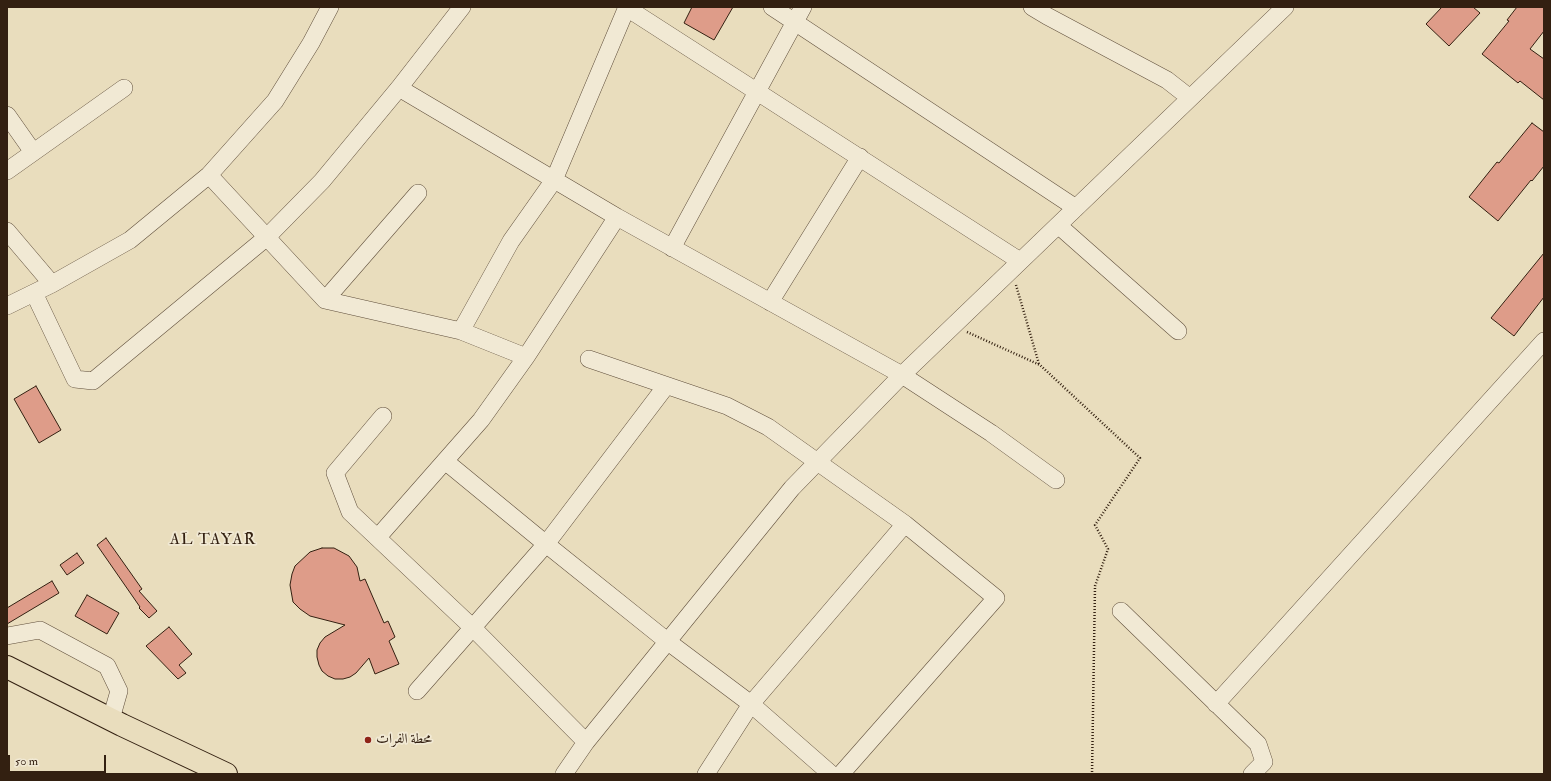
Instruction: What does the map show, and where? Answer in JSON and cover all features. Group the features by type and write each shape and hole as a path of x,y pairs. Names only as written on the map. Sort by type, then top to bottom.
{"main road":[{"path":"7,667 116,722 226,774"},
{"path":"116,722 189,774"}],"street":[{"path":"7,306 52,284 130,240 209,175 275,101 311,43 330,7"},
{"path":"34,293 75,379 93,382 267,238 322,181 399,88 462,7"},
{"path":"461,330 511,241 554,180 627,7 860,158 1016,266"},
{"path":"772,7 1076,208"},
{"path":"672,248 803,7"},
{"path":"1032,7 1050,12 1167,80 1190,98"},
{"path":"564,774 586,742 792,488 902,375 1285,7"},
{"path":"7,171 124,88"},
{"path":"399,88 617,218 902,375 991,433 1056,480"},
{"path":"7,115 33,152"},
{"path":"770,302 860,158"},
{"path":"209,175 325,300 461,330 526,357"},
{"path":"325,300 418,193"},
{"path":"378,537 481,420 526,357 617,218"},
{"path":"1058,225 1178,331"},
{"path":"7,231 52,284"},
{"path":"1216,704 1544,341"},
{"path":"589,359 727,406 768,427 905,524 996,598 841,774"},
{"path":"417,691 546,544 666,386"},
{"path":"383,416 335,473 350,512 473,628 586,742"},
{"path":"445,461 667,641 751,704 831,774"},
{"path":"706,774 751,704 905,524"},
{"path":"1121,611 1258,744 1264,762 1252,774"},
{"path":"7,636 40,630 107,666 118,691 116,722"}],"path":[{"path":"1016,266 1040,365"},
{"path":"953,326 1040,365 1140,458 1096,525 1108,549 1095,586 1092,774"}],"building":[{"path":"692,7 733,7 714,40 684,23"},
{"path":"1442,7 1473,7 1480,13 1449,46 1426,24"},
{"path":"1517,7 1544,7 1544,31 1530,49 1544,59 1544,100 1520,81 1518,83 1482,54 1509,21 1507,20"},
{"path":"1532,123 1544,132 1544,166 1498,221 1469,197 1497,162 1499,163"},
{"path":"1544,253 1544,297 1514,336 1491,318"},
{"path":"36,386 61,430 39,443 14,399"},
{"path":"106,538 142,589 139,591 157,611 149,618 139,608 140,607 97,545"},
{"path":"322,548 334,548 349,556 357,567 360,581 365,579 384,623 388,621 395,637 389,641 399,664 375,674 369,658 356,673 343,679 335,679 322,671 317,657 317,650 320,643 325,637 345,625 310,616 300,609 293,602 290,585 295,566 310,552"},
{"path":"77,553 84,563 67,575 60,565"},
{"path":"52,581 59,593 7,624 7,608"},
{"path":"87,595 119,613 107,634 75,616"},
{"path":"169,627 192,654 179,665 186,673 178,679 146,646"}],"place":[{"name":"محطة الفرات","path":"368,740"}],"district":[{"name":"AL TAYAR","path":"213,541"}]}
